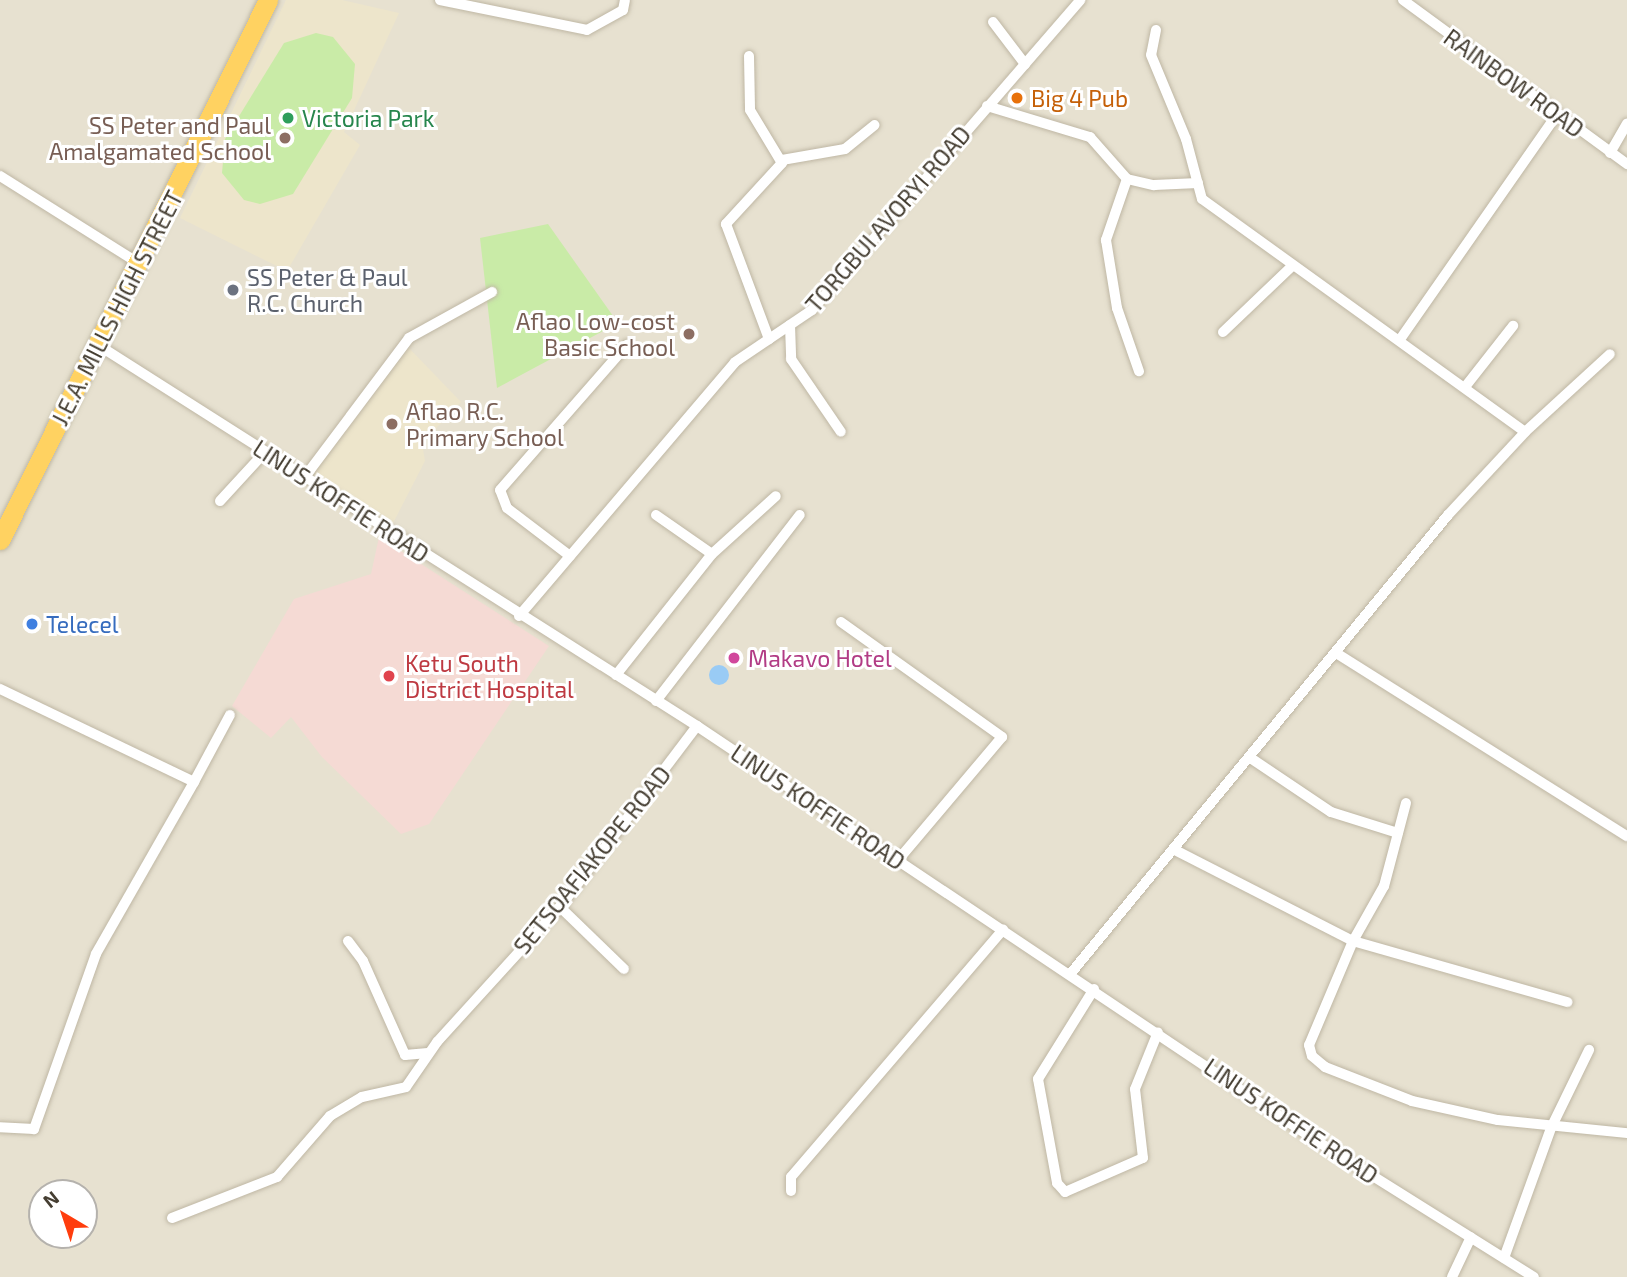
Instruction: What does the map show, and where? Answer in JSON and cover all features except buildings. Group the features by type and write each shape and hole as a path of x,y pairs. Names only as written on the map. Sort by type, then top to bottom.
{"highway":[{"name":"J.E.A. MILLS HIGH STREET","path":"0,540 140,264 268,0"}],"street":[{"path":"440,0 587,30 623,10 625,0"},
{"name":"TORGBUI AVORYI ROAD","path":"519,616 734,362 812,310 1081,0"},
{"name":"RAINBOW ROAD","path":"1403,0 1627,164"},
{"path":"993,22 1025,64"},
{"path":"1156,30 1151,55 1202,200 1291,267 1401,338 1525,432"},
{"path":"749,56 750,110 782,160"},
{"path":"987,106 1090,137 1127,179 1154,185 1198,183"},
{"path":"1401,338 1557,114"},
{"path":"1610,153 1627,123"},
{"path":"769,339 726,224 782,160 845,149 874,125"},
{"path":"0,176 140,264"},
{"path":"1127,179 1106,240 1117,308 1139,371"},
{"path":"1223,332 1291,267"},
{"path":"304,478 409,338 492,292"},
{"path":"790,325 791,359 841,432"},
{"path":"1465,387 1513,326"},
{"name":"LINUS KOFFIE ROAD","path":"98,345 519,616 697,726 1158,1032 1534,1277"},
{"path":"570,556 507,508 499,490 627,345"},
{"path":"1071,974 1252,759 1448,515 1525,432 1611,354"},
{"path":"220,501 264,452"},
{"path":"616,675 712,554 776,496"},
{"path":"656,701 800,514"},
{"path":"656,515 712,554"},
{"path":"841,622 1002,737 898,860"},
{"path":"1336,653 1627,836"},
{"path":"0,689 194,782"},
{"path":"0,1127 34,1129 96,954 230,715"},
{"name":"SETSOAFIAKOPE ROAD","path":"172,1218 277,1177 330,1116 362,1097 405,1087 428,1053 560,907 697,726"},
{"path":"1252,759 1331,812 1398,833"},
{"path":"1406,803 1384,886 1353,941 1309,1045 1312,1056 1412,1101 1551,1128 1627,1133"},
{"path":"1175,850 1353,941 1567,1002"},
{"path":"560,907 624,969"},
{"path":"791,1191 791,1177 1003,929"},
{"path":"348,941 363,961 405,1055 428,1053"},
{"path":"1094,989 1038,1079 1057,1183 1065,1192 1143,1158 1135,1089 1158,1032"},
{"path":"1504,1258 1551,1128 1589,1051"},
{"path":"1452,1277 1471,1237"}],"shaded area":[{"path":"0,0 1627,0 1627,1277 0,1277"},
{"name":"SS Peter and Paul Amalgamated School","path":"286,0 342,0 399,13 344,132 360,145 287,271 180,218"},
{"name":"Aflao R.C. Primary School","path":"407,346 461,402 422,443 425,461 390,529 310,472"},
{"name":"Ketu South District Hospital","path":"379,537 549,646 429,824 401,834 322,757 291,717 271,738 232,706 294,599 371,574"}],"green space":[{"name":"Victoria Park","path":"316,33 333,37 355,64 352,98 293,194 260,204 244,200 222,173 225,139 284,43"},
{"path":"548,224 618,323 497,388 480,238"}],"water":[{"path":"719,665 726,668 729,675 726,682 719,685 712,682 709,675 712,668"}],"place":[{"name":"Big 4 Pub","path":"1017,98"},
{"name":"Victoria Park","path":"288,118"},
{"name":"SS Peter and Paul Amalgamated School","path":"285,138"},
{"name":"SS Peter & Paul R.C. Church","path":"233,290"},
{"name":"Aflao Low-cost Basic School","path":"689,334"},
{"name":"Aflao R.C. Primary School","path":"392,424"},
{"name":"Telecel","path":"32,624"},
{"name":"Makavo Hotel","path":"734,658"},
{"name":"Ketu South District Hospital","path":"389,676"}]}
